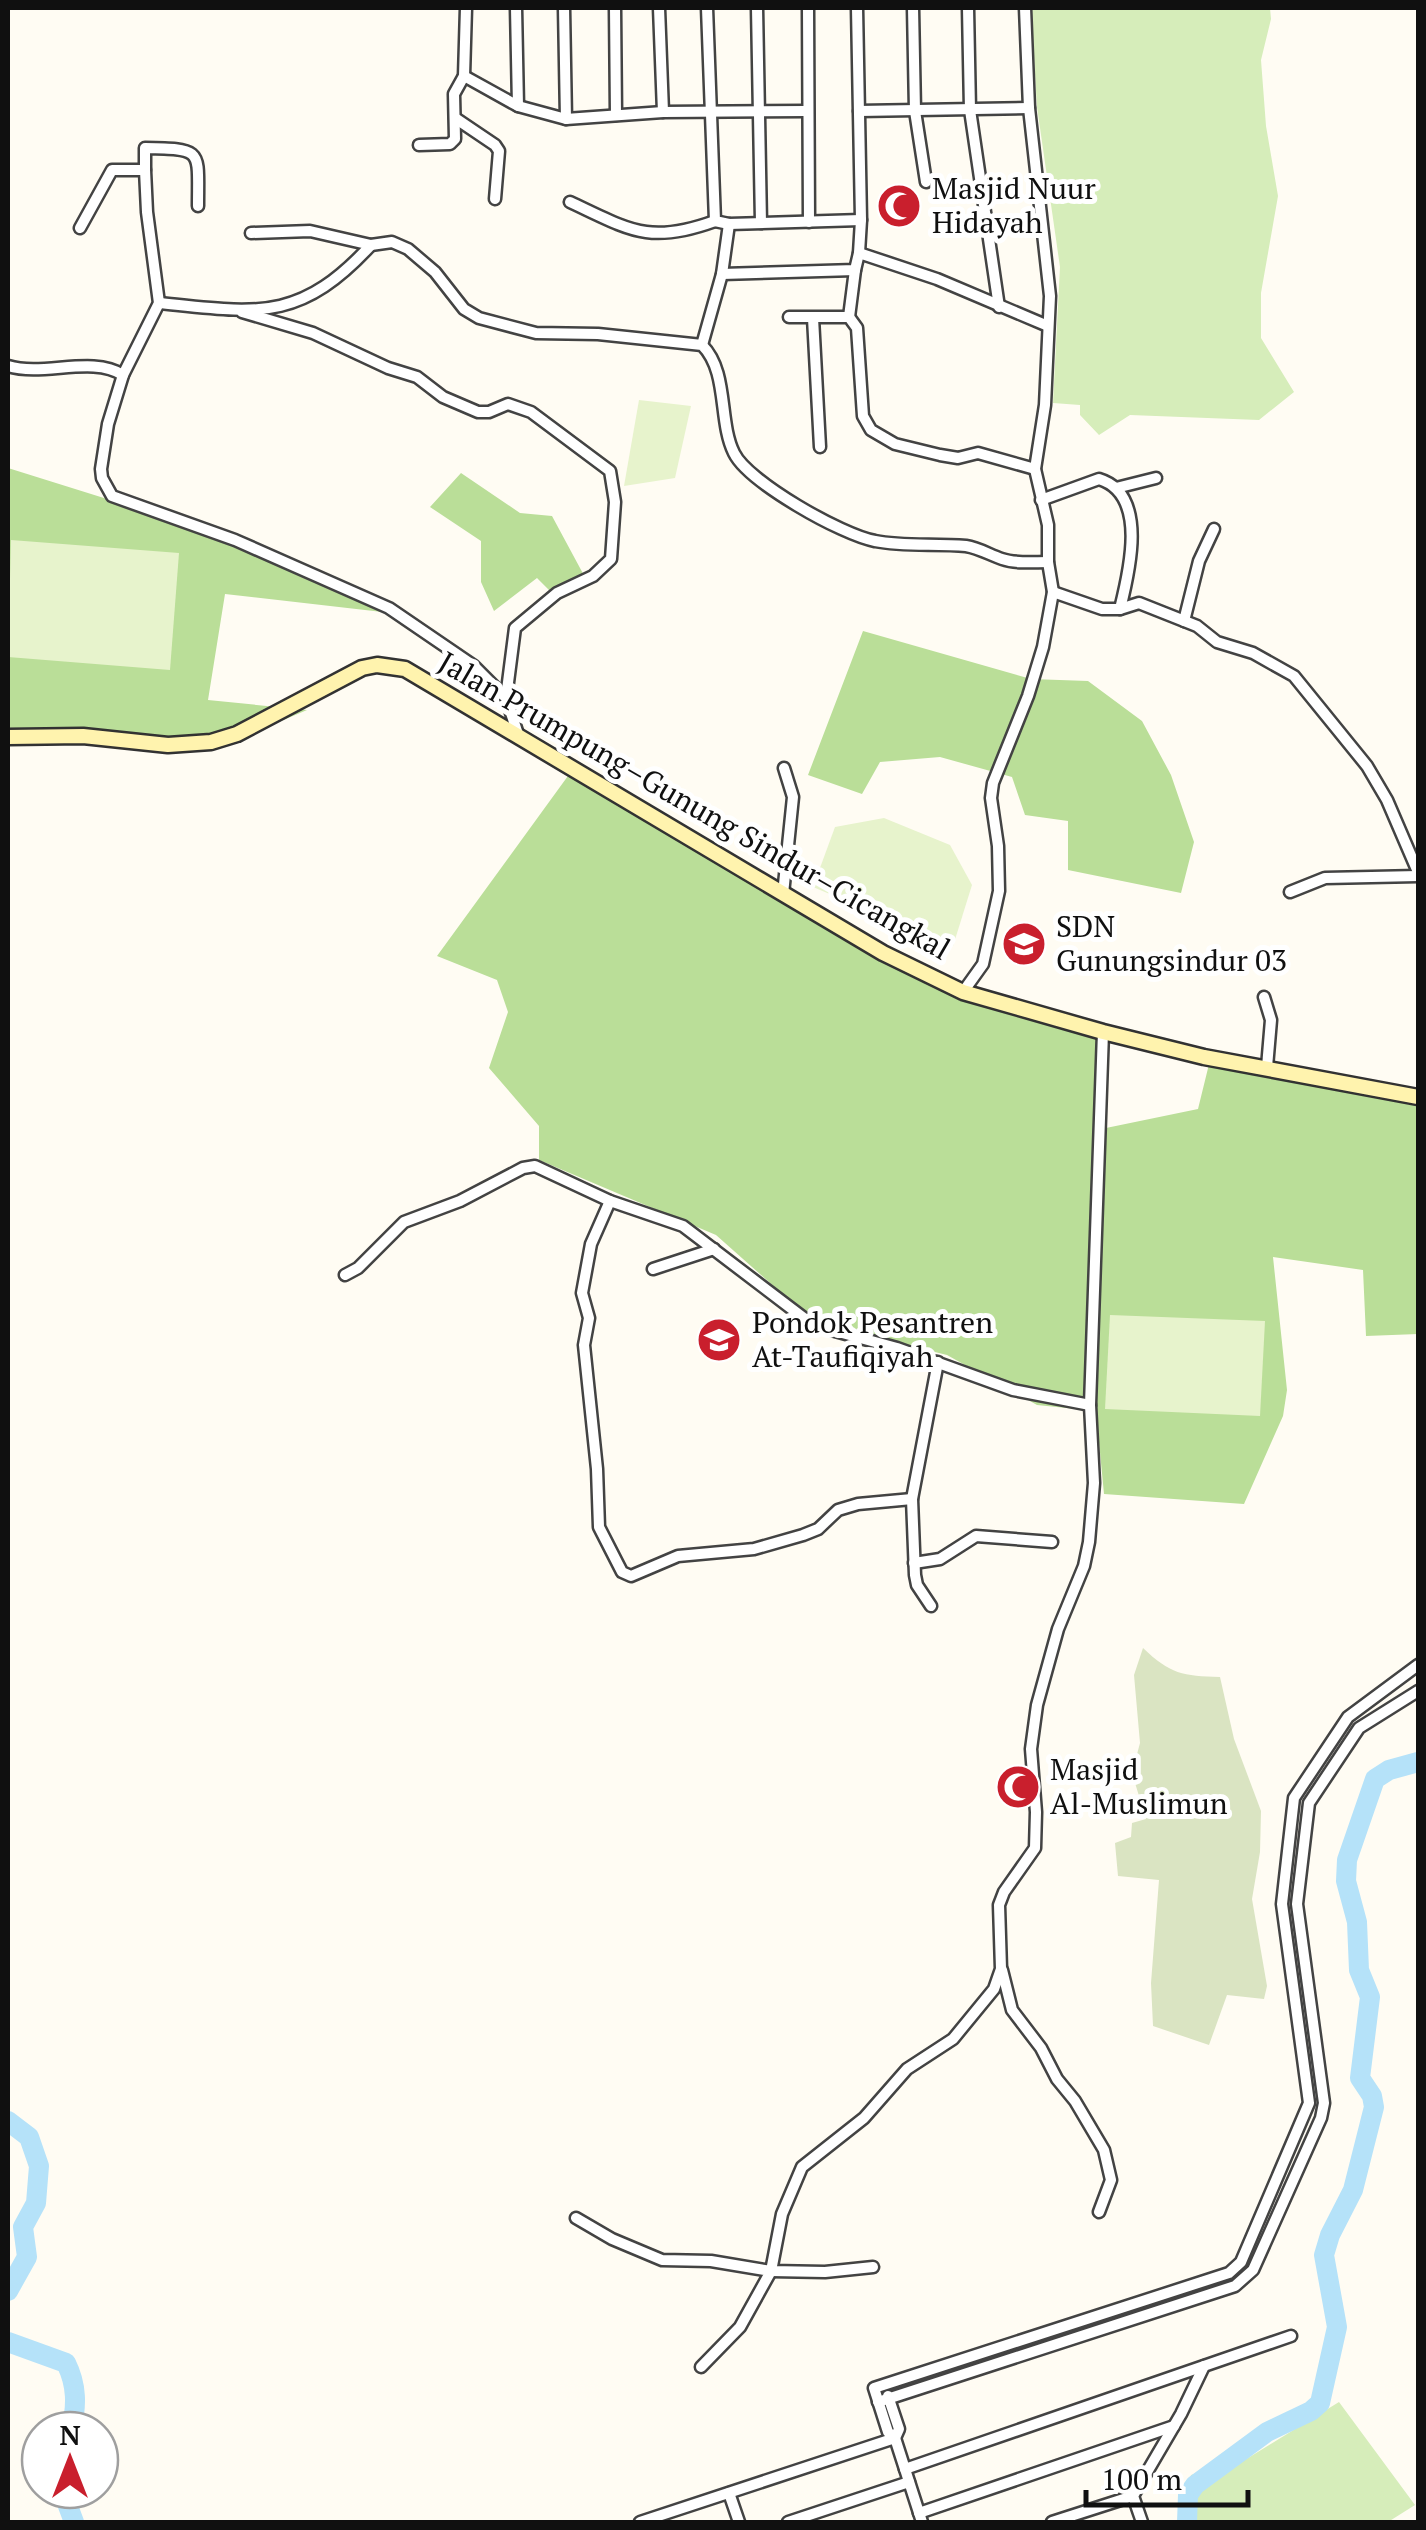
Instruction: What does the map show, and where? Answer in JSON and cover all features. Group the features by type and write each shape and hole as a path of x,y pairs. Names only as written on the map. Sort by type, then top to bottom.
{"main road":[{"name":"Jalan Prumpung–Gunung Sindur–Cicangkal","path":"8,737 83,736 168,745 211,742 237,734 340,677 377,665 406,670 910,968 963,992 1204,1057 1418,1097"}],"street":[{"path":"419,145 450,144 455,140 454,94 464,76 466,8"},
{"path":"516,8 518,106"},
{"path":"564,8 566,119"},
{"path":"615,8 616,115"},
{"path":"660,8 663,112"},
{"path":"707,8 716,221"},
{"path":"757,8 761,223"},
{"path":"808,8 809,222"},
{"path":"858,8 860,253 849,318 856,328 863,416 871,430 895,444 958,458 978,454 1035,469"},
{"path":"913,8 915,111 926,182"},
{"path":"968,8 970,110 999,307"},
{"path":"963,992 983,964 999,890 993,782 1028,696 1043,647 1052,592 1048,525 1035,469 1045,405 1050,296 1029,108 1024,8"},
{"path":"464,76 518,106 566,119 663,112 806,111"},
{"path":"858,112 1029,108"},
{"path":"455,118 498,151 495,199"},
{"path":"198,206 198,162 194,154 186,149 145,148 147,212 160,303 123,375 108,424 101,469 112,496 235,540 377,602 474,666 506,698 520,739"},
{"path":"80,228 112,170 145,170"},
{"path":"570,202 616,224 654,236 686,232 716,221 729,224 860,220"},
{"path":"702,345 722,274 729,224"},
{"path":"251,233 310,231 371,245 392,242 435,272 464,309 479,318 536,333 598,334 702,345 718,380 732,451 745,471 812,514 874,541 971,547 1006,561 1048,562"},
{"path":"160,303 242,312 275,310 336,280 371,245"},
{"path":"860,253 1048,326"},
{"path":"722,274 855,270"},
{"path":"242,312 314,333 388,368 417,377 443,397 478,412 508,404 517,406 610,471 616,502 611,558 593,576 557,594 515,628 506,698"},
{"path":"789,318 849,318"},
{"path":"813,318 820,447"},
{"path":"8,366 54,371 99,366 123,375"},
{"path":"1116,488 1156,478"},
{"path":"1041,500 1099,479 1116,488 1128,506 1133,557 1120,609"},
{"path":"1184,620 1198,561 1214,528"},
{"path":"1052,592 1102,609 1139,603 1184,620 1217,642 1253,654 1294,676 1367,766 1418,874 1325,878 1290,892"},
{"path":"783,894 792,796 784,768"},
{"path":"1264,997 1271,1020 1266,1067"},
{"path":"1099,2212 1110,2180 1104,2150 1041,2048 1012,2010 1001,1970 998,1905 1035,1848 1031,1748 1037,1705 1058,1629 1084,1566 1089,1542 1094,1484 1090,1405 1103,1032"},
{"path":"344,1275 358,1268 404,1222 535,1166 610,1201 683,1226 812,1325 938,1362 1013,1390 1090,1405"},
{"path":"610,1201 591,1244 582,1294 589,1318 584,1346 598,1469 599,1527 622,1572 631,1576 678,1556 754,1549 818,1529 838,1510 912,1499"},
{"path":"653,1269 714,1249"},
{"path":"930,1606 917,1585 912,1499 938,1362"},
{"path":"914,1563 940,1558 976,1536 1052,1542"},
{"path":"1174,2426 921,2518 895,2438 898,2429 883,2400 884,2385 1228,2272 1241,2262 1309,2103 1282,1904 1294,1798 1348,1718 1418,1665"},
{"path":"883,2400 1235,2286 1254,2270 1324,2104 1297,1904 1308,1803 1358,1728 1418,1691"},
{"path":"701,2366 740,2326 771,2271 782,2214 802,2167 864,2118 907,2069 953,2039 994,1989 1001,1970"},
{"path":"576,2218 612,2239 662,2260 710,2260 771,2271 825,2272 873,2267"},
{"path":"905,2469 1291,2336"},
{"path":"1052,2522 1133,2496 1204,2366"},
{"path":"640,2522 895,2438"},
{"path":"788,2522 909,2482"},
{"path":"729,2493 739,2522"},
{"path":"1133,2496 1142,2522"}],"green space":[{"path":"1031,8 1270,8 1261,60 1266,126 1278,196 1261,293 1261,338 1294,392 1259,420 1130,415 1099,435 1080,415 1080,405 1053,403 1060,267 1037,107"},
{"path":"639,400 691,406 675,478 624,486"},
{"path":"8,468 187,524 391,613 225,594 208,700 307,710 241,738 161,750 8,738"},
{"path":"461,473 520,513 552,516 587,581 552,593 537,578 494,611 481,582 481,541 430,507"},
{"path":"11,540 179,553 170,670 8,657"},
{"path":"863,631 1031,679 1088,681 1142,721 1171,775 1194,842 1181,893 1068,870 1068,821 1025,815 1012,777 940,757 880,762 862,794 808,775"},
{"path":"573,769 953,987 1109,1031 1106,1128 1198,1109 1211,1056 1418,1099 1418,1334 1366,1336 1363,1270 1273,1257 1287,1390 1283,1416 1244,1504 1104,1494 1096,1411 1037,1405 947,1355 814,1322 716,1235 539,1160 539,1126 489,1068 508,1012 497,980 437,956"},
{"path":"884,818 950,845 972,885 953,946 813,887 835,827"},
{"path":"1110,1315 1265,1321 1260,1416 1105,1409"},
{"path":"1143,1648 1178,1672 1220,1677 1234,1739 1261,1811 1260,1852 1252,1899 1267,1986 1264,1999 1227,1995 1209,2045 1153,2026 1151,1983 1159,1880 1118,1876 1115,1843 1131,1837 1132,1823 1146,1819 1132,1773 1140,1743 1134,1675"},
{"path":"1339,2402 1415,2505 1388,2522 1183,2522 1191,2475 1248,2458"}],"waterway":[{"path":"1187,2522 1188,2495 1195,2485 1267,2432 1320,2403 1337,2327 1324,2255 1353,2190 1374,2107 1360,2078 1370,1997 1359,1970 1357,1922 1346,1881 1347,1860 1375,1779 1389,1770 1418,1762"},
{"path":"8,2121 29,2137 39,2166 36,2203 23,2227 27,2257 8,2291"},
{"path":"8,2342 66,2363 75,2396 74,2410"},
{"path":"70,2510 74,2522"}],"place":[{"name":"Masjid Nuur Hidayah","path":"899,206"},
{"name":"SDN Gunungsindur 03","path":"1024,944"},
{"name":"Pondok Pesantren At-Taufiqiyah","path":"719,1340"},
{"name":"Masjid Al-Muslimun","path":"1018,1787"}]}
